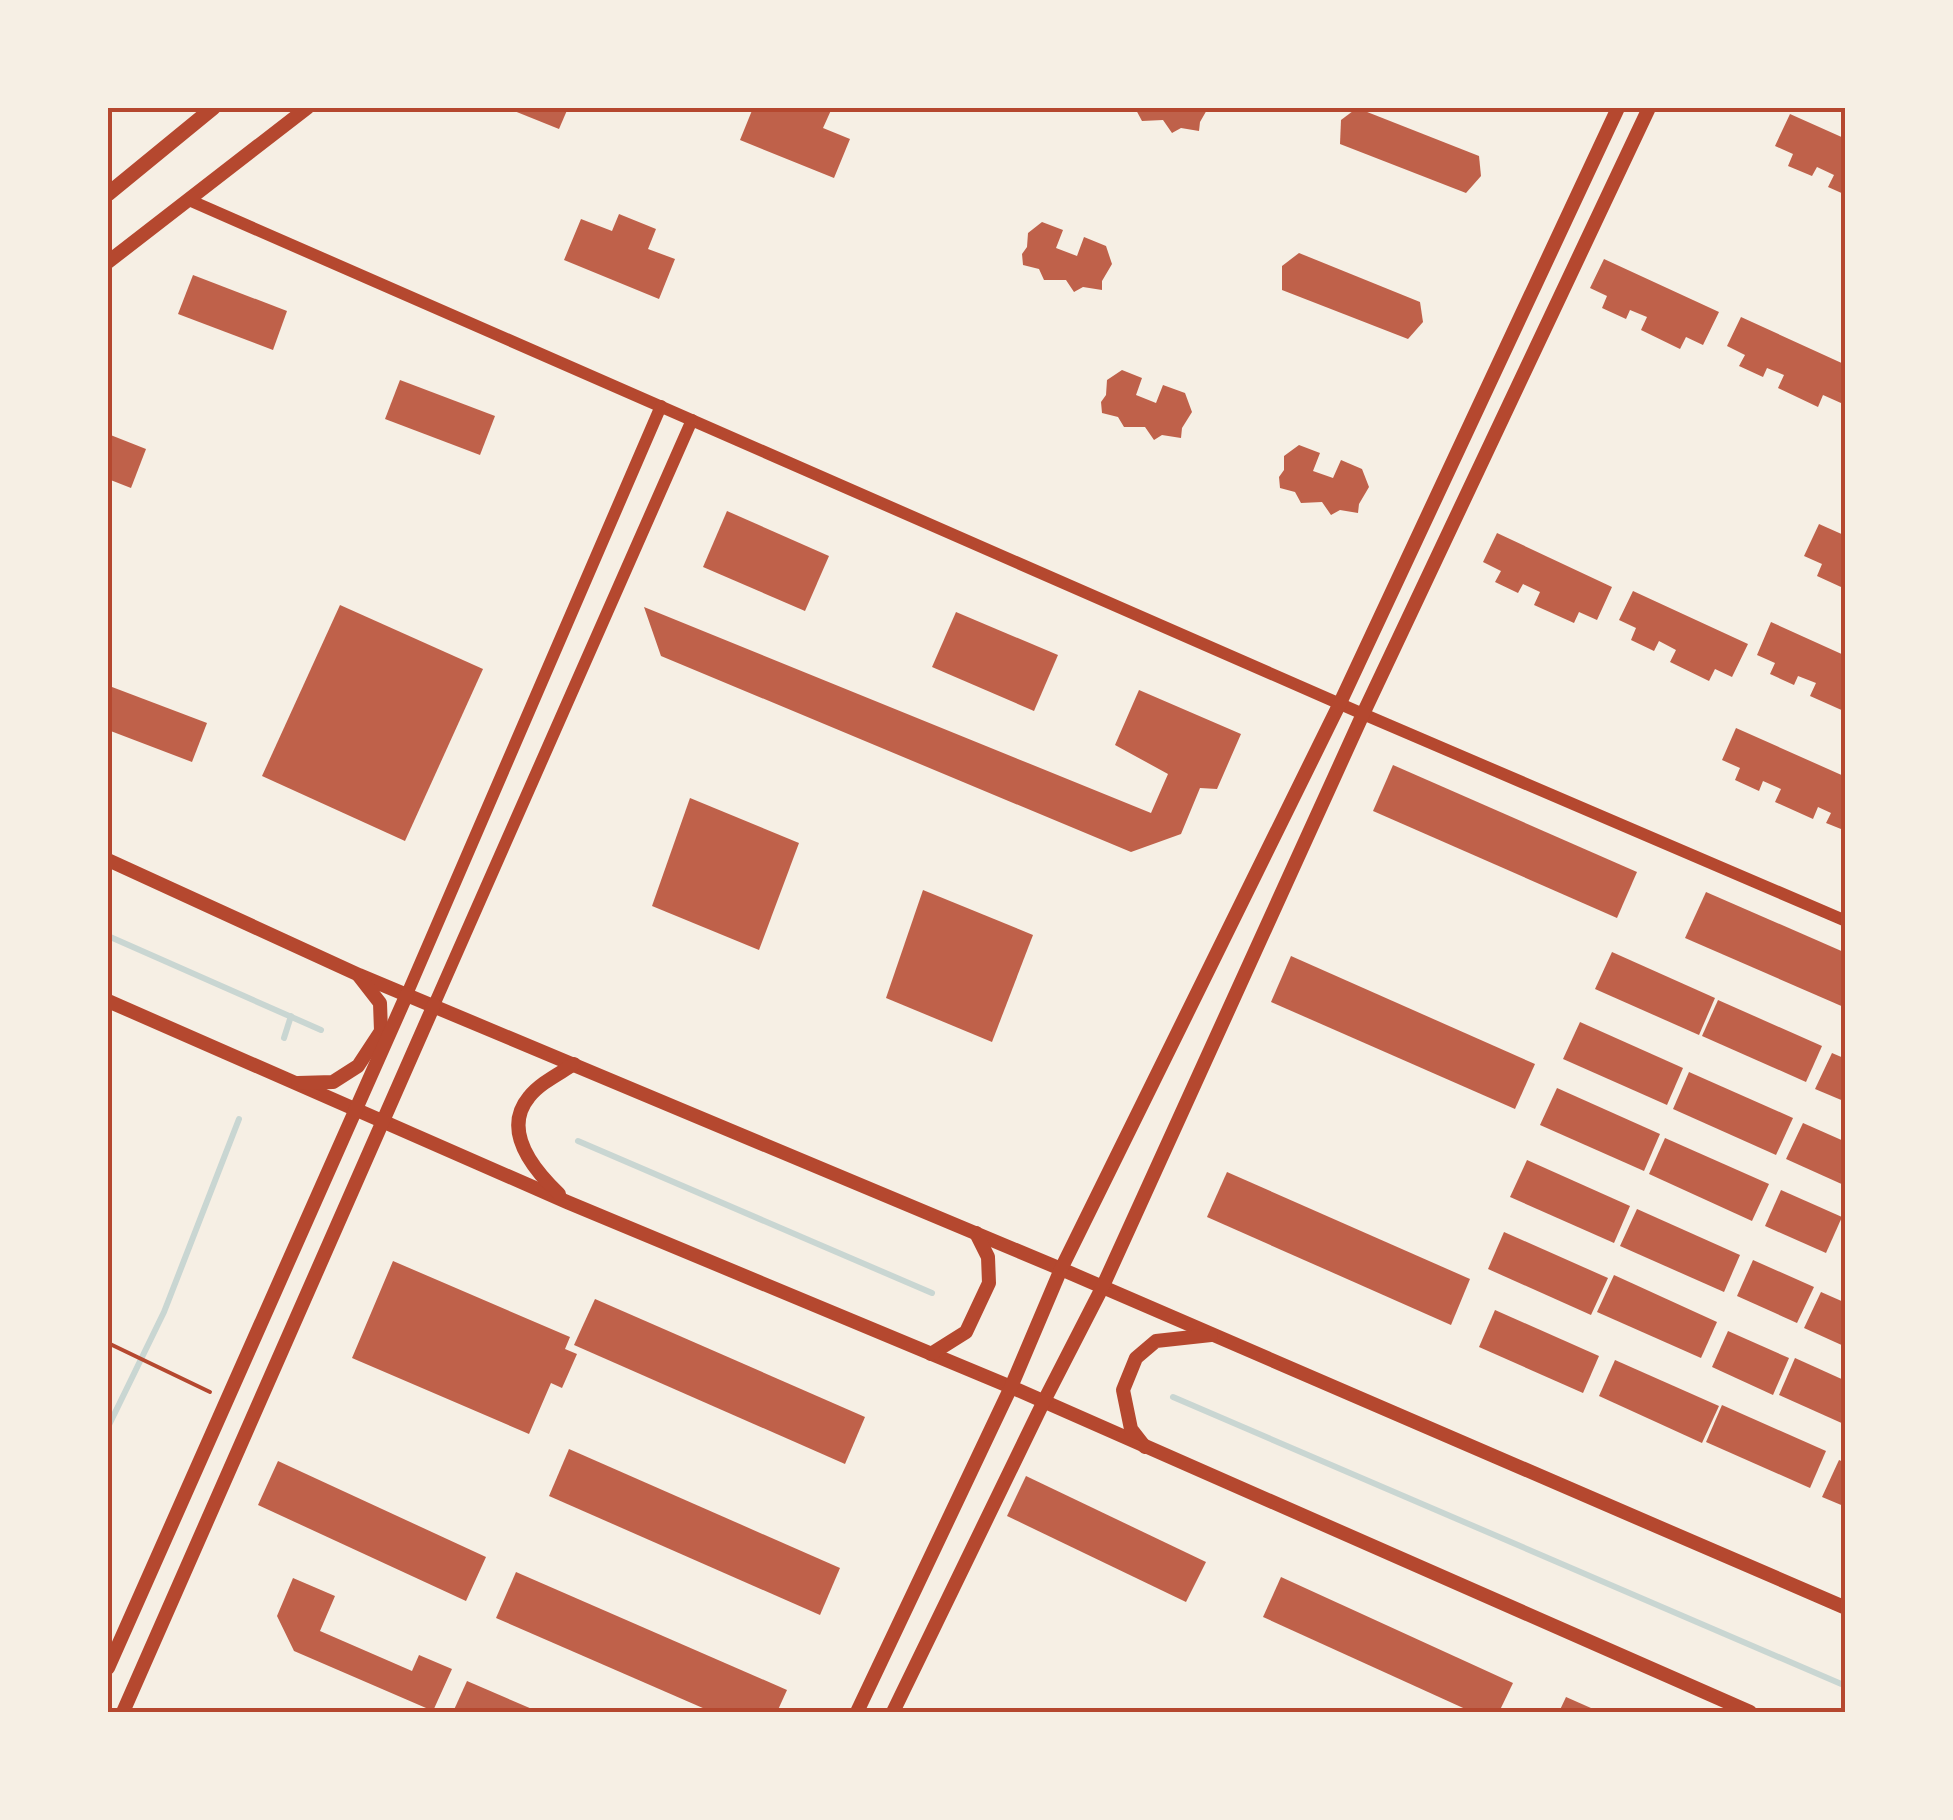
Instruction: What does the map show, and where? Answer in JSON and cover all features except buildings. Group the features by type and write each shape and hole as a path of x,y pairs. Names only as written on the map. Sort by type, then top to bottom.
{"main road":[{"path":"108,194 213,108"},
{"path":"108,262 307,108"},
{"path":"857,1712 1011,1386 1061,1269 1340,703 1618,108"},
{"path":"894,1712 1042,1402 1102,1288 1363,714 1649,108"},
{"path":"108,860 358,975 1061,1269 1846,1608"},
{"path":"292,1083 333,1082 358,1066 380,1032 380,1002 358,975"},
{"path":"108,1668 407,994"},
{"path":"108,1001 567,1202 1011,1386 1750,1712"},
{"path":"123,1712 434,1005"},
{"path":"567,1202 526,1156 518,1128 526,1100 574,1064"},
{"path":"931,1354 966,1332 989,1283 988,1257 976,1233"},
{"path":"1147,1449 1131,1429 1124,1390 1136,1358 1156,1341 1212,1335"}],"street":[{"path":"188,200 1363,714 1846,920"},
{"path":"407,994 661,406"},
{"path":"434,1005 692,420"}],"path":[{"path":"108,1343 182,1378"}],"waterway":[{"path":"108,936 321,1030"},
{"path":"284,1038 291,1016"},
{"path":"108,1427 164,1312 239,1119"},
{"path":"578,1141 932,1293"},
{"path":"1173,1397 1846,1686"}]}
